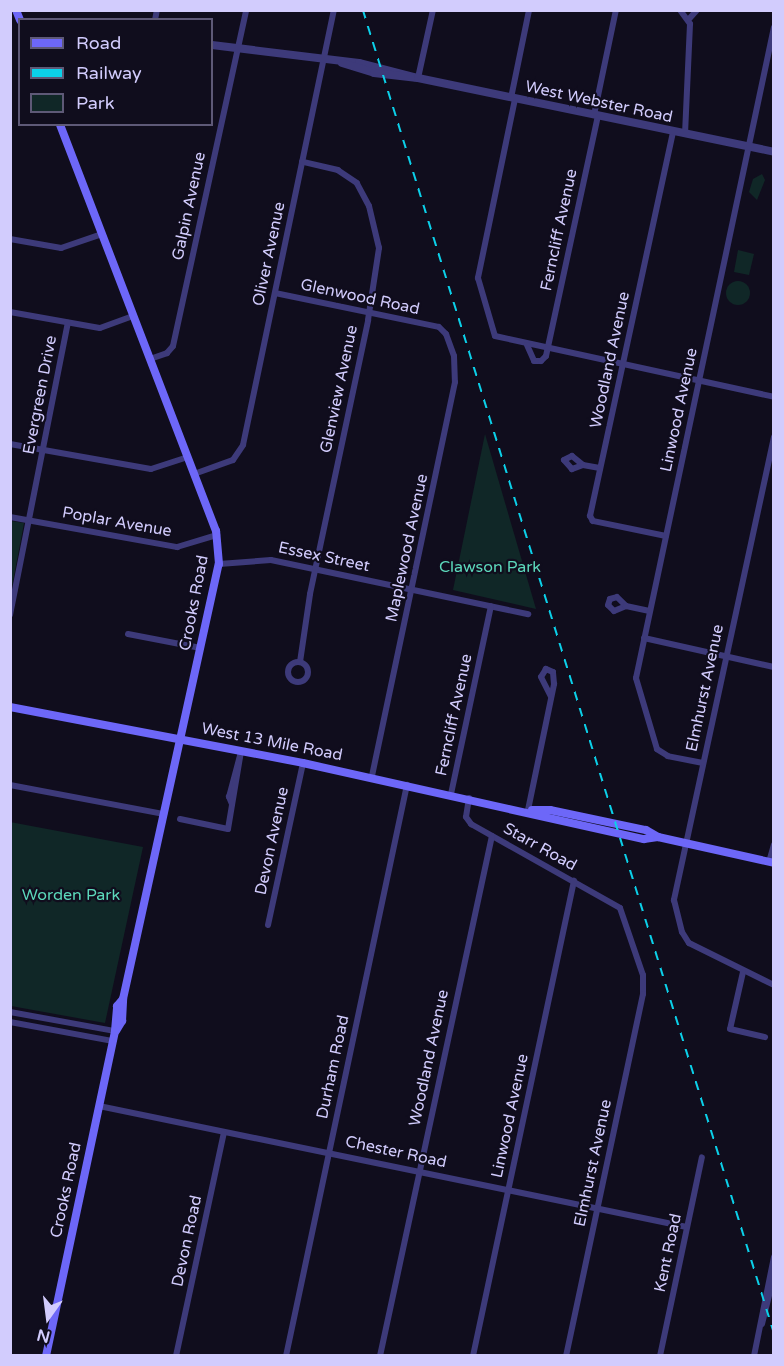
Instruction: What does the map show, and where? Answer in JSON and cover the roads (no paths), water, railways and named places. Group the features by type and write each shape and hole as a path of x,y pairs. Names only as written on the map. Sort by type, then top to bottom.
{"main road":[{"name":"Crooks Road","path":"46,1356 116,1031 117,1006 123,999 182,741 219,564 217,535 61,126"},
{"name":"West 13 Mile Road","path":"10,707 303,763 528,810 570,814 645,830 658,837 772,863"}],"street":[{"name":"Galpin Avenue","path":"150,359 167,353 174,343 246,10"},
{"name":"Oliver Avenue","path":"194,474 232,460 241,450 334,10"},
{"path":"418,78 432,10"},
{"path":"529,10 478,278 494,335 547,350 774,397"},
{"name":"Ferncliff Avenue","path":"547,350 616,10"},
{"path":"680,10 689,19"},
{"path":"685,134 689,19 697,10"},
{"name":"Linwood Avenue","path":"703,763 669,756 655,745 636,682 774,27"},
{"name":"West Webster Road","path":"213,45 401,71 418,78 774,152"},
{"name":"Woodland Avenue","path":"666,536 590,519 674,132"},
{"name":"Glenview Avenue","path":"300,662 315,569 369,312 379,248 366,199 357,183 344,173 302,162"},
{"path":"10,239 61,248 102,234"},
{"name":"Glenwood Road","path":"275,293 439,327"},
{"path":"10,312 100,328 133,316"},
{"name":"Evergreen Drive","path":"10,615 68,322"},
{"name":"Maplewood Avenue","path":"372,777 455,382 454,356 446,334 439,327"},
{"path":"527,345 536,362 545,357 547,350"},
{"name":"Elmhurst Avenue","path":"743,972 689,943 682,932 674,900 774,437"},
{"path":"10,444 151,469 188,457"},
{"path":"583,465 600,468"},
{"name":"Poplar Avenue","path":"10,517 177,547 217,535"},
{"name":"Essex Street","path":"219,564 261,559 528,614"},
{"name":"Ferncliff Avenue","path":"451,794 491,606"},
{"path":"626,606 650,611"},
{"path":"128,634 201,648"},
{"path":"644,638 774,667"},
{"path":"528,810 551,697"},
{"path":"180,819 228,829 232,804 229,797 241,751"},
{"name":"Devon Avenue","path":"268,925 303,763"},
{"path":"10,785 164,814"},
{"name":"Durham Road","path":"286,1356 408,785"},
{"name":"Starr Road","path":"469,798 466,820 620,908"},
{"name":"Woodland Avenue","path":"380,1356 492,836"},
{"path":"772,863 774,845"},
{"name":"Linwood Avenue","path":"473,1356 574,881"},
{"name":"Elmhurst Avenue","path":"566,1356 644,986 620,908"},
{"path":"765,1037 730,1029 743,972 774,985"},
{"path":"10,1012 116,1031"},
{"path":"27,1025 34,1016"},
{"path":"10,1022 113,1041"},
{"path":"83,1036 85,1026"},
{"name":"Chester Road","path":"99,1106 224,1133 419,1170 687,1227"},
{"name":"Devon Road","path":"176,1356 224,1133"},
{"name":"Kent Road","path":"660,1356 702,1157"},
{"path":"760,1330 762,1302 774,1257"},
{"path":"754,1356 774,1275"}],"railway":[{"path":"363,10 774,1333"}],"park label":[{"name":"Clawson Park","path":"490,567"},
{"name":"Worden Park","path":"71,895"}]}
